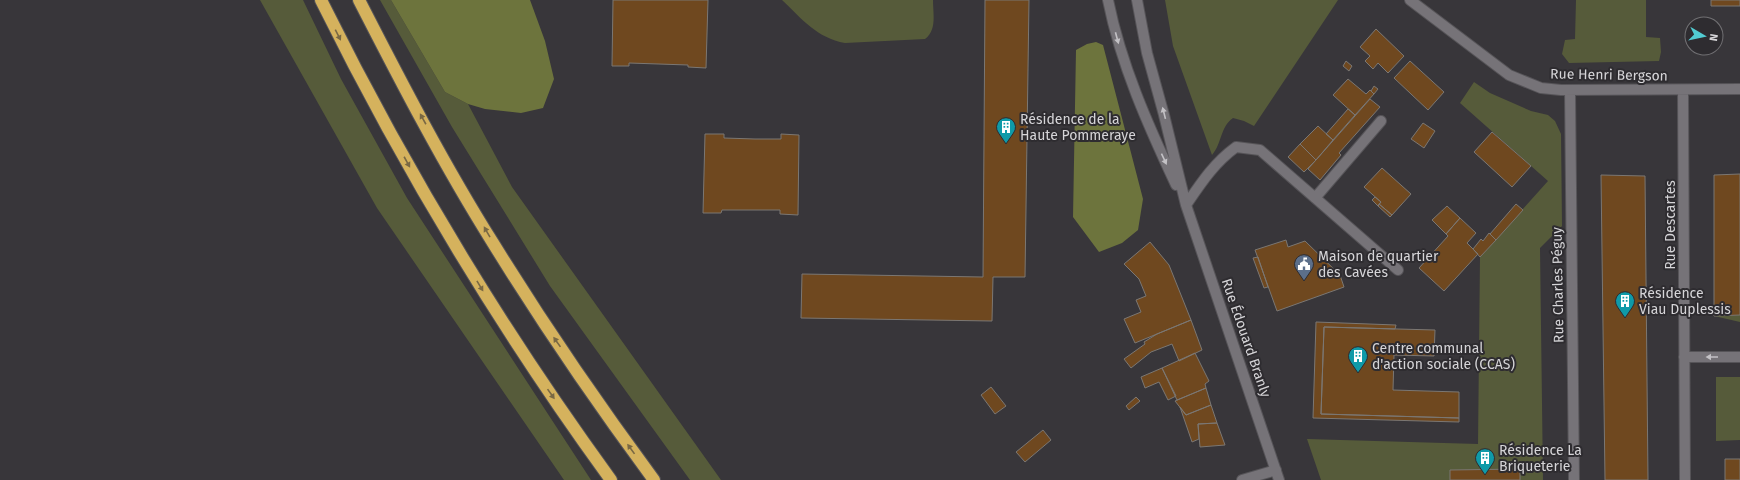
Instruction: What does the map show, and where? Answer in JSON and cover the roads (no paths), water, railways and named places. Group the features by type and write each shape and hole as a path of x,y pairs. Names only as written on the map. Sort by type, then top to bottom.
{"highway":[{"path":"321,0 362,81 462,257 516,344 611,480"},
{"path":"359,0 418,111 492,242 546,326 601,407 654,480"}],"street":[{"name":"Rue Édouard Branly","path":"1108,0 1120,48 1139,103 1186,205"},
{"name":"Rue Édouard Branly","path":"1137,0 1147,53 1186,205 1279,480"},
{"name":"Rue Henri Bergson","path":"1410,0 1509,75 1541,88 1570,90 1740,89"},
{"name":"Rue Charles Péguy","path":"1570,90 1574,480"},
{"name":"Rue Descartes","path":"1683,90 1685,480"},
{"path":"1316,198 1381,121"},
{"path":"1186,205 1211,169 1223,156 1236,147 1260,150 1398,270"},
{"path":"1684,357 1740,357"},
{"path":"1242,480 1276,470"}],"place":[{"name":"Résidence de la Haute Pommeraye","path":"1006,144"},
{"name":"Maison de quartier des Cavées","path":"1304,281"},
{"name":"Résidence Viau Duplessis","path":"1625,318"},
{"name":"Centre communal d'action sociale (CCAS)","path":"1358,373"},
{"name":"Résidence La Briqueterie","path":"1485,475"}]}
